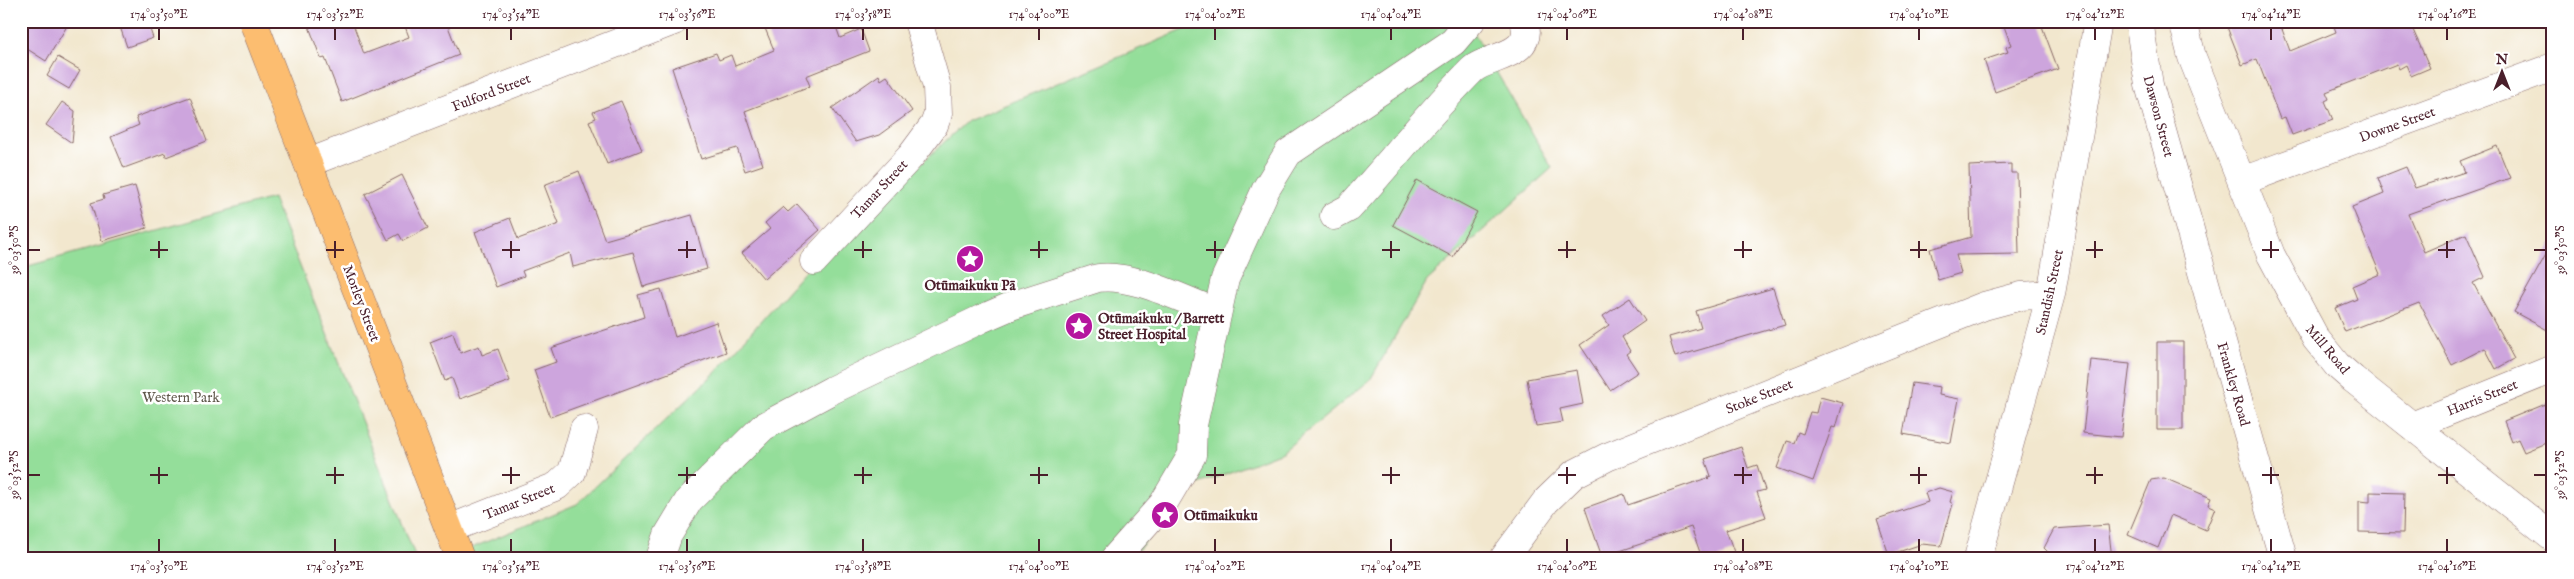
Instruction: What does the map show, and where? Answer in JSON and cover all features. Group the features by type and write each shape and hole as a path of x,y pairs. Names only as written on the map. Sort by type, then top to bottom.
{"main road":[{"name":"Morley Street","path":"253,21 460,558"}],"street":[{"name":"Fulford Street","path":"308,163 674,21"},
{"name":"Tamar Street","path":"814,261 922,142 934,125 938,114 934,69 918,21"},
{"path":"1115,558 1163,504 1192,455 1193,425 1216,312 1225,278 1266,189 1288,153 1453,42 1470,21"},
{"path":"1334,216 1349,208 1474,68 1509,55 1523,40 1524,21"},
{"name":"Standish Street","path":"1978,558 2051,294 2098,21"},
{"name":"Dawson Street","path":"2139,21 2149,85 2185,210"},
{"name":"Mill Road","path":"2168,21 2192,57"},
{"name":"Mill Road","path":"2183,21 2192,57 2271,255 2316,339 2337,365 2553,538"},
{"name":"Downe Street","path":"2242,182 2553,67"},
{"name":"Frankley Road","path":"2185,210 2283,558"},
{"path":"660,558 668,535 689,500 763,427 832,390 981,319 1080,283 1111,276 1132,281 1216,312"},
{"name":"Stoke Street","path":"1504,558 1546,501 1574,474 1607,457 1984,306 2021,296 2051,294"},
{"name":"Harris Street","path":"2412,426 2553,369"},
{"name":"Tamar Street","path":"449,529 557,486 572,472 584,429"}],"green space":[{"name":"Otūmaikuku / Barrett Street Hospital","path":"1205,21 1467,21 1552,168 1427,281 1370,380 1282,452 1194,486 1131,558 465,558 462,552 577,504 717,371 807,269 967,121"},
{"name":"Western Park","path":"273,198 416,558 21,558 21,268"}],"building":[{"path":"21,21 70,21 46,61 21,45"},
{"path":"118,21 147,21 153,38 127,47"},
{"path":"307,21 352,21 364,54 409,37 403,21 446,21 459,55 342,102 325,58 321,59"},
{"path":"762,21 834,21 840,38 861,29 869,51 806,76 810,86 745,111 763,165 745,171 737,148 701,159 672,68 716,53 719,60 731,55 735,66 774,50"},
{"path":"2002,21 2040,21 2058,69 1995,92 1984,60 2008,52 2006,47 2011,45"},
{"path":"2241,21 2279,21 2290,51 2336,32 2332,21 2409,21 2430,68 2411,76 2406,65 2399,69 2397,64 2326,92 2329,99 2325,101 2333,120 2292,135 2285,117 2280,119 2257,59 2242,65 2227,27"},
{"path":"58,57 80,70 69,89 47,76"},
{"path":"879,75 881,80 887,76 912,111 879,135 856,142 832,108"},
{"path":"190,97 207,141 166,157 165,153 124,168 111,137 139,125 136,117"},
{"path":"621,101 642,150 607,164 589,121 596,118 593,112"},
{"path":"62,102 75,111 72,143 46,125"},
{"path":"2497,146 2510,178 2408,214 2424,252 2466,234 2485,277 2473,283 2514,359 2496,369 2485,348 2452,365 2419,303 2345,332 2335,308 2357,299 2352,286 2380,274 2352,207 2384,194 2378,178 2406,167 2415,188 2465,172 2460,161"},
{"path":"2011,164 2011,173 2017,173 2019,254 1956,255 1961,273 1938,280 1930,249 1971,237 1969,166"},
{"path":"579,171 605,240 692,215 707,269 643,287 633,252 573,267 570,253 522,271 524,276 496,287 475,232 510,218 518,239 559,224 544,185"},
{"path":"402,175 428,228 403,241 399,234 388,240 365,194"},
{"path":"1417,180 1477,212 1453,257 1393,225"},
{"path":"135,186 147,228 102,241 91,203 104,199 103,195"},
{"path":"797,204 820,230 764,279 742,253 770,229 765,223 783,207 788,212"},
{"path":"2553,242 2553,333 2514,312"},
{"path":"1773,288 1785,325 1675,357 1669,337 1701,328 1696,311"},
{"path":"661,289 675,337 716,322 726,352 550,417 534,370 556,362 551,348 644,317 638,295"},
{"path":"1630,298 1645,321 1622,337 1630,351 1626,354 1638,372 1610,390 1580,345 1609,325 1603,316"},
{"path":"453,333 460,353 479,346 482,355 498,349 510,381 460,399 452,378 445,381 430,342"},
{"path":"2157,342 2183,342 2183,430 2157,430"},
{"path":"2091,360 2130,364 2121,437 2083,433"},
{"path":"1577,370 1583,404 1560,409 1563,422 1536,426 1527,379"},
{"path":"1912,383 1940,387 1939,395 1959,399 1951,443 1903,434"},
{"path":"1820,397 1843,403 1836,428 1832,427 1813,481 1777,468 1787,441 1794,443 1798,432 1803,434 1810,412 1816,413"},
{"path":"2548,403 2553,415 2553,440 2524,452 2518,439 2512,442 2504,421"},
{"path":"1741,447 1748,468 1757,465 1765,490 1757,492 1766,517 1726,530 1734,552 1719,558 1702,558 1691,527 1602,557 1585,508 1624,494 1628,505 1707,478 1709,480 1708,477 1711,476 1705,459"},
{"path":"2164,478 2211,498 2208,505 2215,508 2206,530 2171,515 2158,548 2128,535 2151,480"},
{"path":"1939,488 1953,492 1950,502 1953,504 1941,546 1922,544 1889,555 1877,519 1928,502 1925,493"},
{"path":"2370,492 2404,493 2403,533 2359,532 2359,501 2370,502"},
{"path":"2108,525 2112,558 2054,558 2044,548 2054,529"}],"place":[{"name":"Otūmaikuku Pā","path":"970,259"},
{"name":"Otūmaikuku / Barrett Street Hospital","path":"1079,326"},
{"name":"Otūmaikuku","path":"1165,515"}]}
